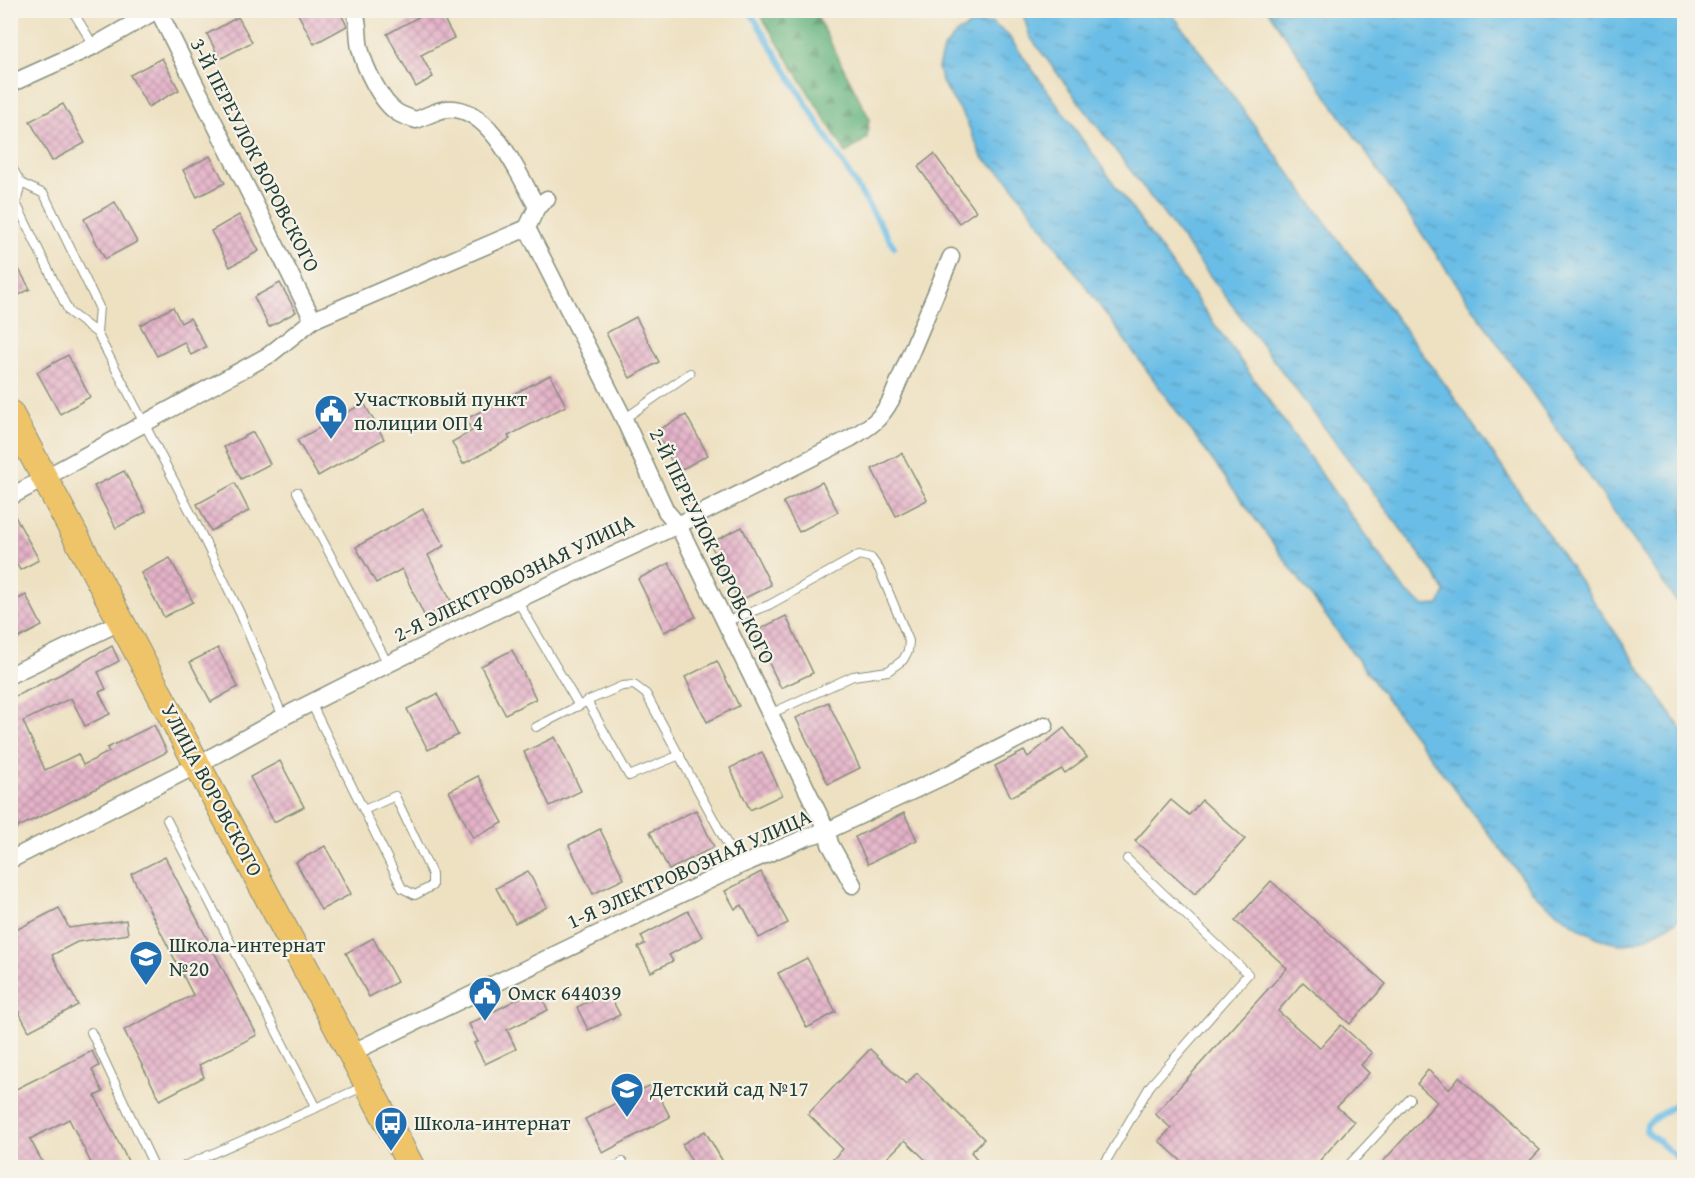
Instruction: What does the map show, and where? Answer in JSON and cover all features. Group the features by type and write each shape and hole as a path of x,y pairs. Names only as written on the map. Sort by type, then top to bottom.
{"main road":[{"name":"УЛИЦА ВОРОВСКОГО","path":"10,413 199,764 411,1167"}],"street":[{"path":"10,84 94,46 157,10"},
{"name":"3-Й ПЕРЕУЛОК ВОРОВСКОГО","path":"157,10 312,320"},
{"path":"10,496 269,354 312,320 527,228 542,203 482,122 466,111 446,109 416,120 396,112 382,95 367,69 360,46 354,10"},
{"name":"2-Й ПЕРЕУЛОК ВОРОВСКОГО","path":"527,228 624,419 666,512 678,525 827,831 830,844 853,885"},
{"name":"2-Я ЭЛЕКТРОВОЗНАЯ УЛИЦА","path":"10,860 199,764 310,703 517,600 678,525 870,427 881,417 891,400 951,257"},
{"path":"10,675 122,621"},
{"name":"1-Я ЭЛЕКТРОВОЗНАЯ УЛИЦА","path":"351,1053 739,866 807,837 827,831 955,771 1045,725"}],"lane":[{"path":"72,10 94,46"},
{"path":"10,164 21,183 44,194 99,307 97,333"},
{"path":"21,183 16,203 69,312 97,333 240,613 283,717"},
{"path":"624,419 690,373"},
{"path":"297,492 388,664"},
{"path":"725,622 769,605 859,555 871,558 879,569 909,641 908,651 903,660 888,671 853,676 770,714"},
{"path":"517,600 629,776 680,754"},
{"path":"536,727 602,693 622,686 634,685 646,694 739,866"},
{"path":"310,703 402,888 415,895 432,886 432,874 395,796 364,810"},
{"path":"167,820 316,1108"},
{"path":"1102,1167 1150,1086 1248,974 1127,859"},
{"path":"91,1032 155,1167"},
{"path":"180,1167 368,1085"},
{"path":"1346,1167 1410,1099"},
{"path":"614,1167 623,1162"}],"green space":[{"path":"758,11 816,11 869,118 867,138 846,153"}],"water":[{"path":"1022,11 1170,11 1447,387 1684,733 1684,914 1675,922 1638,941 1626,944 1614,943 1578,927 1536,896 1385,697 1006,177 982,157 965,118 943,84 938,68 943,49 957,33 975,23 992,23 1007,34 1405,591 1424,606 1439,605 1445,592 1434,573 1030,37"},
{"path":"1268,11 1684,11 1684,613"}],"building":[{"path":"296,10 339,10 347,26 314,44"},
{"path":"431,10 439,10 454,38 421,55 433,77 416,87 387,34"},
{"path":"238,17 252,42 220,59 207,34"},
{"path":"162,58 179,90 148,107 130,75"},
{"path":"63,104 85,143 52,161 30,121"},
{"path":"934,154 976,211 959,223 918,167"},
{"path":"210,156 225,183 197,197 183,170"},
{"path":"115,202 137,242 105,259 84,219"},
{"path":"239,215 259,251 230,267 211,231"},
{"path":"10,253 30,289 10,300"},
{"path":"280,283 296,312 269,327 254,297"},
{"path":"173,307 181,323 190,318 206,347 191,355 184,342 157,356 140,325"},
{"path":"636,317 659,362 630,378 606,333"},
{"path":"68,355 90,397 60,414 37,372"},
{"path":"550,375 566,406 508,436 510,439 463,464 452,442 472,431 466,419"},
{"path":"364,403 384,439 318,476 297,440"},
{"path":"686,415 708,455 677,472 656,431"},
{"path":"253,432 270,464 241,479 224,447"},
{"path":"902,453 927,500 896,516 872,469"},
{"path":"124,471 146,512 116,528 94,486"},
{"path":"822,482 838,512 799,532 783,502"},
{"path":"235,483 249,511 211,531 197,504"},
{"path":"10,507 39,560 20,570 10,552"},
{"path":"423,509 444,546 428,555 452,603 425,617 402,569 376,583 356,547"},
{"path":"742,527 771,585 739,601 710,543"},
{"path":"170,558 193,602 164,617 141,573"},
{"path":"669,563 696,617 664,632 638,579"},
{"path":"26,595 42,626 19,638 10,620 10,603"},
{"path":"786,616 813,673 781,688 754,632"},
{"path":"112,646 119,661 98,672 106,689 99,692 110,714 85,726 71,698 23,721 45,770 78,754 83,765 109,752 107,748 154,725 167,752 10,831 10,696 12,698 61,674"},
{"path":"218,648 238,687 211,702 190,662"},
{"path":"512,650 536,699 505,714 481,666"},
{"path":"717,661 739,706 707,722 685,677"},
{"path":"437,694 458,735 428,750 407,709"},
{"path":"828,702 860,768 828,784 796,718"},
{"path":"1064,728 1087,757 1065,773 1062,769 1011,797 995,766 1024,751 1028,757"},
{"path":"555,737 581,791 550,806 524,752"},
{"path":"762,752 782,795 750,810 730,768"},
{"path":"280,761 304,807 274,822 250,777"},
{"path":"478,776 503,823 473,838 449,791"},
{"path":"1171,800 1189,815 1202,800 1245,839 1195,894 1135,841"},
{"path":"696,810 714,847 669,870 650,832"},
{"path":"904,813 917,840 868,864 855,837"},
{"path":"600,829 624,879 593,894 569,845"},
{"path":"325,846 351,894 321,910 296,862"},
{"path":"165,857 257,1035 199,1065 204,1077 160,1100 124,1030 193,995 131,874"},
{"path":"528,871 547,907 515,923 496,888"},
{"path":"761,872 788,923 759,938 742,905 735,909 725,891"},
{"path":"1271,881 1386,984 1350,1024 1303,982 1278,1011 1320,1048 1341,1025 1372,1053 1361,1065 1369,1073 1337,1107 1354,1122 1314,1167 1188,1167 1159,1141 1171,1128 1155,1114 1287,968 1235,921"},
{"path":"59,908 69,928 126,920 128,934 77,942 52,955 78,1005 29,1031 10,995 10,933"},
{"path":"688,911 702,937 669,955 673,961 651,972 638,947 645,944 641,936"},
{"path":"373,938 397,982 369,997 346,953"},
{"path":"807,958 836,1012 807,1028 778,973"},
{"path":"537,989 548,1010 507,1030 516,1049 485,1064 474,1043 478,1042 469,1024"},
{"path":"608,992 620,1015 588,1030 577,1007"},
{"path":"870,1049 906,1084 917,1073 984,1139 971,1152 977,1159 969,1167 933,1167 905,1140 878,1167 825,1167 843,1149 808,1114"},
{"path":"92,1051 99,1066 92,1070 103,1092 95,1096 131,1167 93,1167 69,1119 30,1139 45,1167 10,1167 10,1092"},
{"path":"1428,1070 1449,1089 1459,1077 1540,1150 1524,1167 1378,1167 1437,1102 1417,1084"},
{"name":"Детский сад №17","path":"653,1084 670,1117 603,1153 585,1119"},
{"path":"705,1131 726,1167 695,1167 682,1144"}],"waterway":[{"path":"749,10 894,247"},
{"path":"1684,1098 1647,1124 1646,1131 1684,1163"}],"place":[{"name":"Участковый пункт полиции ОП 4","path":"331,440"},
{"name":"Школа-интернат №20","path":"146,986"},
{"name":"Омск 644039","path":"485,1022"},
{"name":"Детский сад №17","path":"627,1118"},
{"name":"Школа-интернат","path":"391,1152"}]}
